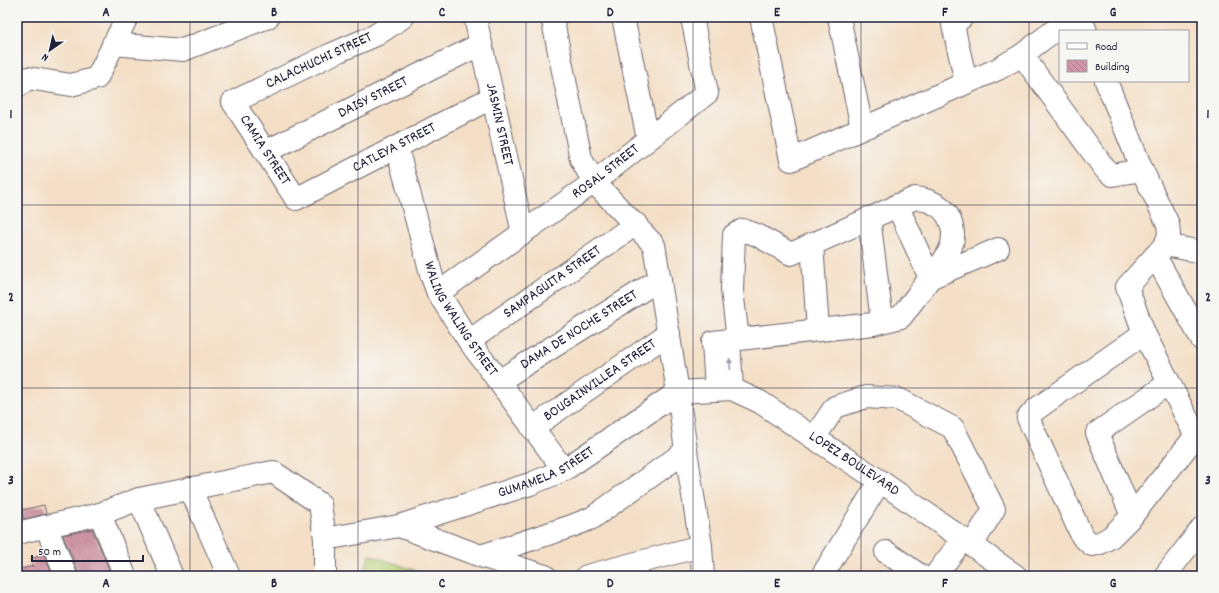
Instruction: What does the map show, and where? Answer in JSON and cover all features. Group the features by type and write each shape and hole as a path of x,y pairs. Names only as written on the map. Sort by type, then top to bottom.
{"street":[{"path":"17,87 28,78 71,85 97,78 127,17"},
{"path":"113,44 183,50 268,17"},
{"name":"CALACHUCHI STREET","path":"233,102 332,54 376,35 403,17"},
{"name":"JASMIN STREET","path":"475,17 523,232"},
{"path":"552,17 581,159 594,182 636,224 654,245 678,392 701,546 704,576"},
{"path":"623,17 648,139"},
{"name":"ROSAL STREET","path":"438,293 594,182 707,93 692,17"},
{"path":"761,17 791,160 998,69 1022,55 1072,17"},
{"path":"839,17 862,128"},
{"path":"962,17 953,25 966,82"},
{"path":"1080,17 1086,30"},
{"name":"DAISY STREET","path":"266,152 481,44"},
{"path":"1022,55 1105,169 1112,175 1142,170"},
{"path":"1106,82 1142,170 1168,224 1169,235 1160,251 1127,287 1144,333 1169,383 1196,443 1132,516 1111,537 1100,543 1092,544 1082,536 1028,418 1035,410 1144,333"},
{"name":"CATLEYA STREET","path":"296,199 493,97"},
{"name":"CAMIA STREET","path":"233,102 296,199"},
{"name":"WALING WALING STREET","path":"397,148 432,277 438,293 469,341 564,470"},
{"path":"724,389 733,339 732,290 734,235 743,230 757,235 791,254 915,198 934,203 948,214 953,228 954,242 947,257 901,316 873,324 733,339"},
{"path":"897,206 930,278"},
{"path":"869,218 882,321"},
{"name":"SAMPAGUITA STREET","path":"469,341 636,224"},
{"path":"812,244 818,330"},
{"path":"930,278 998,249"},
{"path":"1160,251 1202,252"},
{"path":"1160,251 1195,317 1202,340"},
{"name":"DAMA DE NOCHE STREET","path":"499,381 660,279"},
{"name":"BOUGAINVILLEA STREET","path":"532,428 669,333"},
{"path":"1132,516 1097,432 1169,383"},
{"name":"LOPEZ BOULEVARD","path":"678,392 724,389 760,402 880,481 1016,576"},
{"name":"GUMAMELA STREET","path":"325,539 399,526 530,484 564,470 678,392"},
{"path":"814,438 835,407 866,397 898,400 953,428 994,509 967,542 934,576"},
{"path":"481,556 592,518 686,451"},
{"path":"17,533 100,514 139,499 273,472 320,504 325,539 325,576"},
{"path":"822,576 880,481"},
{"path":"190,488 230,576"},
{"path":"139,499 172,576"},
{"path":"100,514 125,576"},
{"path":"46,526 66,576"},
{"path":"399,526 481,556 545,576"},
{"path":"1165,576 1202,528"},
{"path":"587,576 701,546"},
{"path":"886,552 921,576"}],"green space":[{"path":"370,555 432,576 362,576"}],"building":[{"path":"44,505 46,514 24,519 22,510"},
{"path":"92,529 112,576 78,576 78,571 63,535"},
{"path":"44,554 53,576 17,576 17,570 33,566 31,559"}]}
